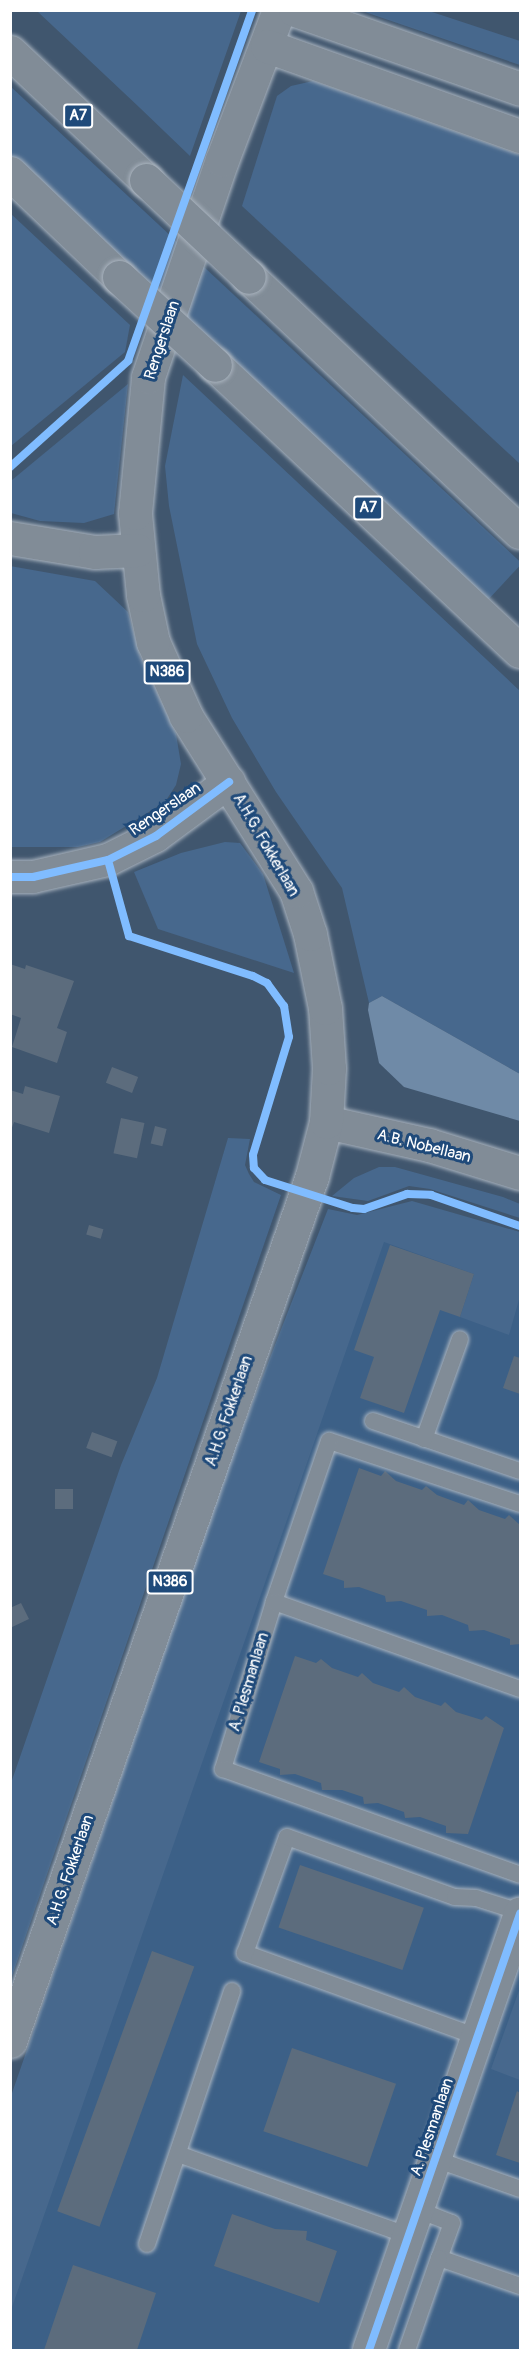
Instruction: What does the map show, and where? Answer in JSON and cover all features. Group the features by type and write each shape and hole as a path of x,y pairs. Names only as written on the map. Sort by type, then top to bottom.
{"main road":[{"name":"Rengerslaan","path":"229,782 186,716 153,642 137,550 136,487 148,377 222,160 279,10"},
{"path":"295,10 520,89"},
{"path":"267,46 520,136"},
{"name":"A7","path":"10,52 520,532"},
{"name":"A7","path":"10,173 119,278 520,651"},
{"name":"A7","path":"485,498 520,525"},
{"path":"10,538 95,552 137,550"},
{"name":"A.H.G. Fokkerlaan","path":"10,2041 312,1176 326,1122 329,1068 325,1008 310,934 296,891 229,782"},
{"name":"A.B. Nobellaan","path":"326,1122 429,1146 520,1173"}],"street":[{"name":"Rengerslaan","path":"10,877 33,877 108,860 156,836 229,782"},
{"name":"A. Plesmanlaan","path":"369,2350 520,1913"}],"lane":[{"path":"424,1439 460,1339"},
{"path":"373,1421 520,1471"},
{"name":"A. Plesmanlaan","path":"520,1504 329,1441 274,1602 223,1769 520,1875"},
{"path":"274,1602 520,1689"},
{"path":"478,2037 245,1953 287,1837 455,1896 476,1898 520,1913"},
{"path":"147,2244 232,1991"},
{"path":"178,2154 413,2223 452,2223 407,2350"},
{"path":"435,2159 520,2188"},
{"path":"439,2258 520,2286"}],"shaded area":[{"path":"37,11 241,11 190,156 140,108"},
{"path":"362,11 429,11 520,41 520,65"},
{"path":"313,81 520,155 520,464 242,206 277,96 291,86"},
{"path":"10,86 520,562 520,565 485,603 10,160"},
{"path":"10,213 130,325 125,352 11,446"},
{"path":"183,375 520,691 520,1074 382,996 369,1003 342,888 276,792 232,718 197,644 169,506 165,466"},
{"path":"128,384 114,514 84,523 40,521 11,513 12,480"},
{"path":"10,566 95,581 128,612 140,656 176,734 181,764 176,785 165,802 100,842 78,847 11,847"},
{"path":"225,842 240,843 263,874 294,973 158,929 134,872 181,853"},
{"path":"382,996 520,1074 520,1121 404,1087 379,1063 368,1010 369,1003"},
{"path":"228,1138 250,1139 245,1165 249,1174 254,1182 281,1195 11,1979 11,1783 121,1465 157,1378"},
{"path":"379,1167 395,1167 503,1197 520,1204 520,1218 430,1189 409,1186 368,1201 332,1196 354,1178"},
{"path":"412,1201 520,1232 520,1296 509,1335 460,1317 474,1274 384,1242 11,2310 11,2096 234,1450 328,1209 357,1215"},
{"path":"385,1212 520,1239 520,2350 11,2350 11,2244"},
{"path":"520,1988 520,2080 491,2069"}],"building":[{"path":"10,964 25,969 26,965 74,981 57,1028 67,1032 57,1063 12,1047 21,1018 10,1014"},
{"path":"112,1067 138,1077 132,1093 106,1083"},
{"path":"25,1086 60,1096 49,1133 14,1122 10,1133 10,1090 23,1094"},
{"path":"121,1118 144,1123 137,1158 114,1153"},
{"path":"155,1126 167,1129 162,1146 151,1143"},
{"path":"89,1225 103,1229 101,1239 86,1235"},
{"path":"390,1245 474,1274 460,1317 440,1310 404,1413 360,1398 374,1357 354,1350"},
{"path":"514,1356 520,1358 520,1394 503,1388"},
{"path":"92,1432 117,1441 112,1457 86,1448"},
{"path":"359,1468 381,1476 385,1471 396,1481 422,1490 426,1486 437,1495 464,1505 468,1500 479,1510 505,1519 509,1515 520,1525 520,1644 510,1645 510,1639 484,1630 469,1631 468,1625 442,1615 427,1616 427,1610 401,1601 386,1602 385,1596 359,1587 344,1588 344,1581 323,1574"},
{"path":"55,1489 73,1489 73,1509 55,1509"},
{"path":"21,1603 29,1619 10,1628 10,1608"},
{"path":"295,1656 316,1663 321,1659 332,1668 358,1677 362,1673 373,1683 399,1692 404,1687 415,1697 441,1706 445,1702 456,1712 482,1720 486,1716 504,1728 468,1834 446,1833 446,1826 420,1817 405,1818 404,1812 378,1803 364,1804 363,1797 342,1790 322,1790 321,1783 295,1774 280,1775 280,1769 259,1762"},
{"path":"300,1865 424,1908 402,1970 279,1927"},
{"path":"152,1951 194,1966 100,2227 57,2211"},
{"path":"292,2048 396,2084 367,2167 263,2131"},
{"path":"517,2091 520,2093 520,2163 496,2155"},
{"path":"232,2214 275,2229 307,2231 306,2240 337,2251 319,2303 214,2266"},
{"path":"73,2265 156,2293 137,2350 44,2350"}],"cycle path":[{"path":"10,467 128,361 252,10"},
{"path":"10,877 33,877 108,860 156,836 229,782"},
{"path":"108,860 129,936 253,976 267,983 284,1006 289,1037 253,1155 254,1168 265,1180 353,1208 364,1209 407,1194 431,1195 520,1226"},
{"path":"369,2350 520,1913"}]}
